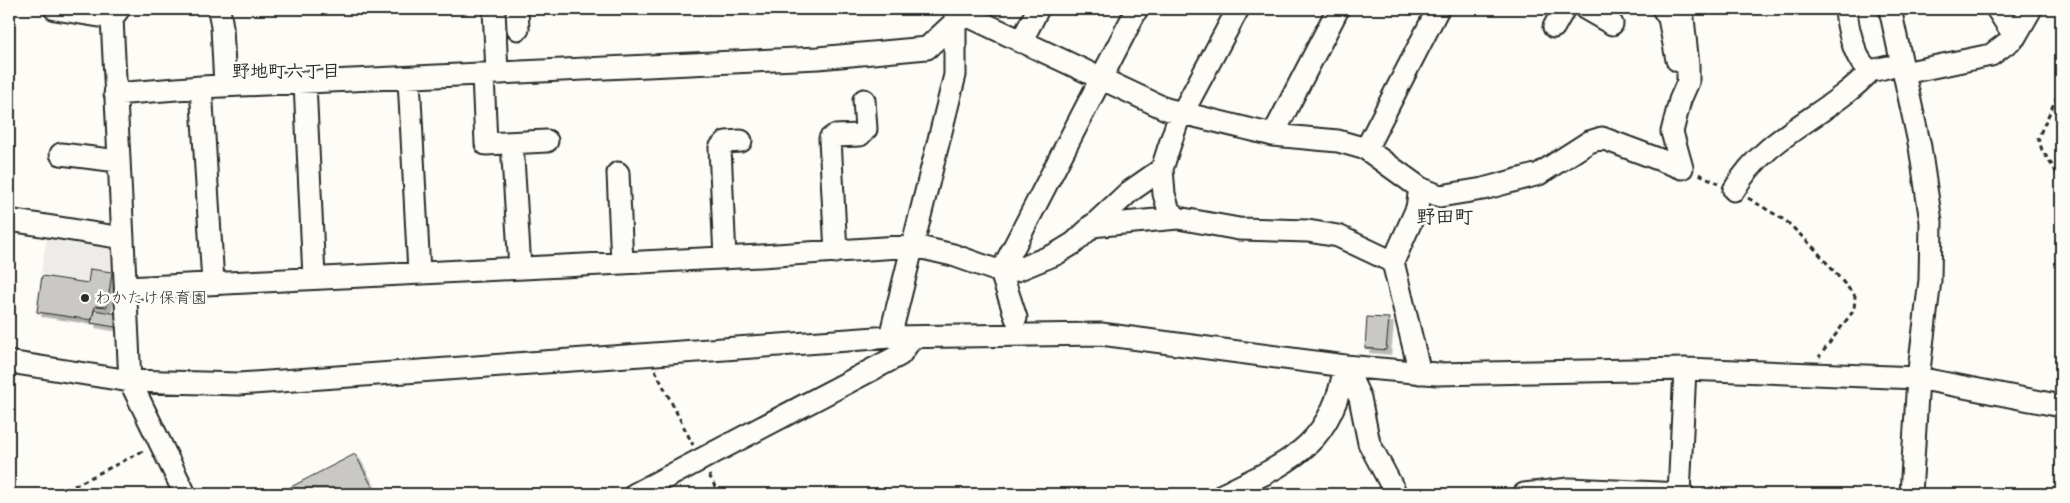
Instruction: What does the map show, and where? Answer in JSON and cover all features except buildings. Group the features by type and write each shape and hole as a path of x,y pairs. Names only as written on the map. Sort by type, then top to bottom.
{"street":[{"path":"55,9 108,12 115,52 118,161 130,381 185,494"},
{"path":"219,9 222,27 224,86"},
{"path":"494,9 486,144 547,141"},
{"path":"1021,42 1038,9"},
{"path":"1016,318 1001,272 1137,9"},
{"path":"1178,218 1170,211 1167,202 1162,168 1183,114 1238,9"},
{"path":"1273,135 1338,9"},
{"path":"1366,149 1438,9"},
{"path":"1586,9 1612,24"},
{"path":"1663,9 1669,18 1677,60 1688,65"},
{"path":"1682,9 1688,82 1680,100 1672,132 1682,168"},
{"path":"1846,9 1846,20 1855,49 1867,69 1888,70 1991,55 2015,37 2030,9"},
{"path":"1890,9 1888,70 1920,147 1931,222 1930,280 1918,378 1911,494"},
{"path":"1997,9 2015,37"},
{"path":"115,94 201,87 818,58 927,48 955,15"},
{"path":"955,15 968,16 1166,109 1273,135 1338,141 1366,149 1420,188 1440,196 1483,189 1539,174 1589,142 1602,138 1682,168"},
{"path":"890,338 955,75 955,15"},
{"path":"1734,190 1740,180 1762,155 1790,132 1837,102 1855,88 1888,70"},
{"path":"409,78 419,273"},
{"path":"305,83 314,278"},
{"path":"201,87 213,283"},
{"path":"836,252 830,139 834,136 860,135 866,129 864,100"},
{"path":"725,258 720,148 726,142 741,141"},
{"path":"512,143 520,268"},
{"path":"61,154 118,161"},
{"path":"126,288 725,258 914,246 953,255 1001,272 1017,270 1056,254 1074,243 1129,192 1162,168"},
{"path":"618,174 622,263"},
{"path":"1420,188 1417,208 1393,262 1420,373"},
{"path":"1091,226 1159,222 1178,218 1239,229 1300,231 1338,236 1393,262"},
{"path":"9,220 123,238"},
{"path":"9,362 130,381 240,384 890,338 1101,334 1345,366 1436,374 1686,369 1807,372 1918,378 2061,406"},
{"path":"635,494 900,355 912,338"},
{"path":"1224,494 1281,466 1306,447 1322,430 1335,407 1345,366"},
{"path":"1345,366 1360,398 1369,443 1396,494"},
{"path":"1524,494 1569,489 1680,494 1686,369"}],"path":[{"path":"2061,88 2038,138 2042,150 2061,179"},
{"path":"1682,168 1734,190 1786,221 1814,248 1856,296 1854,310 1807,372"},
{"path":"648,355 718,494"},
{"path":"58,494 159,443"}],"shaded area":[{"path":"47,236 114,243 119,328 37,315 35,312"}],"place":[{"name":"わかたけ保育園","path":"85,298"}],"district":[{"name":"野地町六丁目","path":"286,72"},
{"name":"野田町","path":"1445,218"}]}
